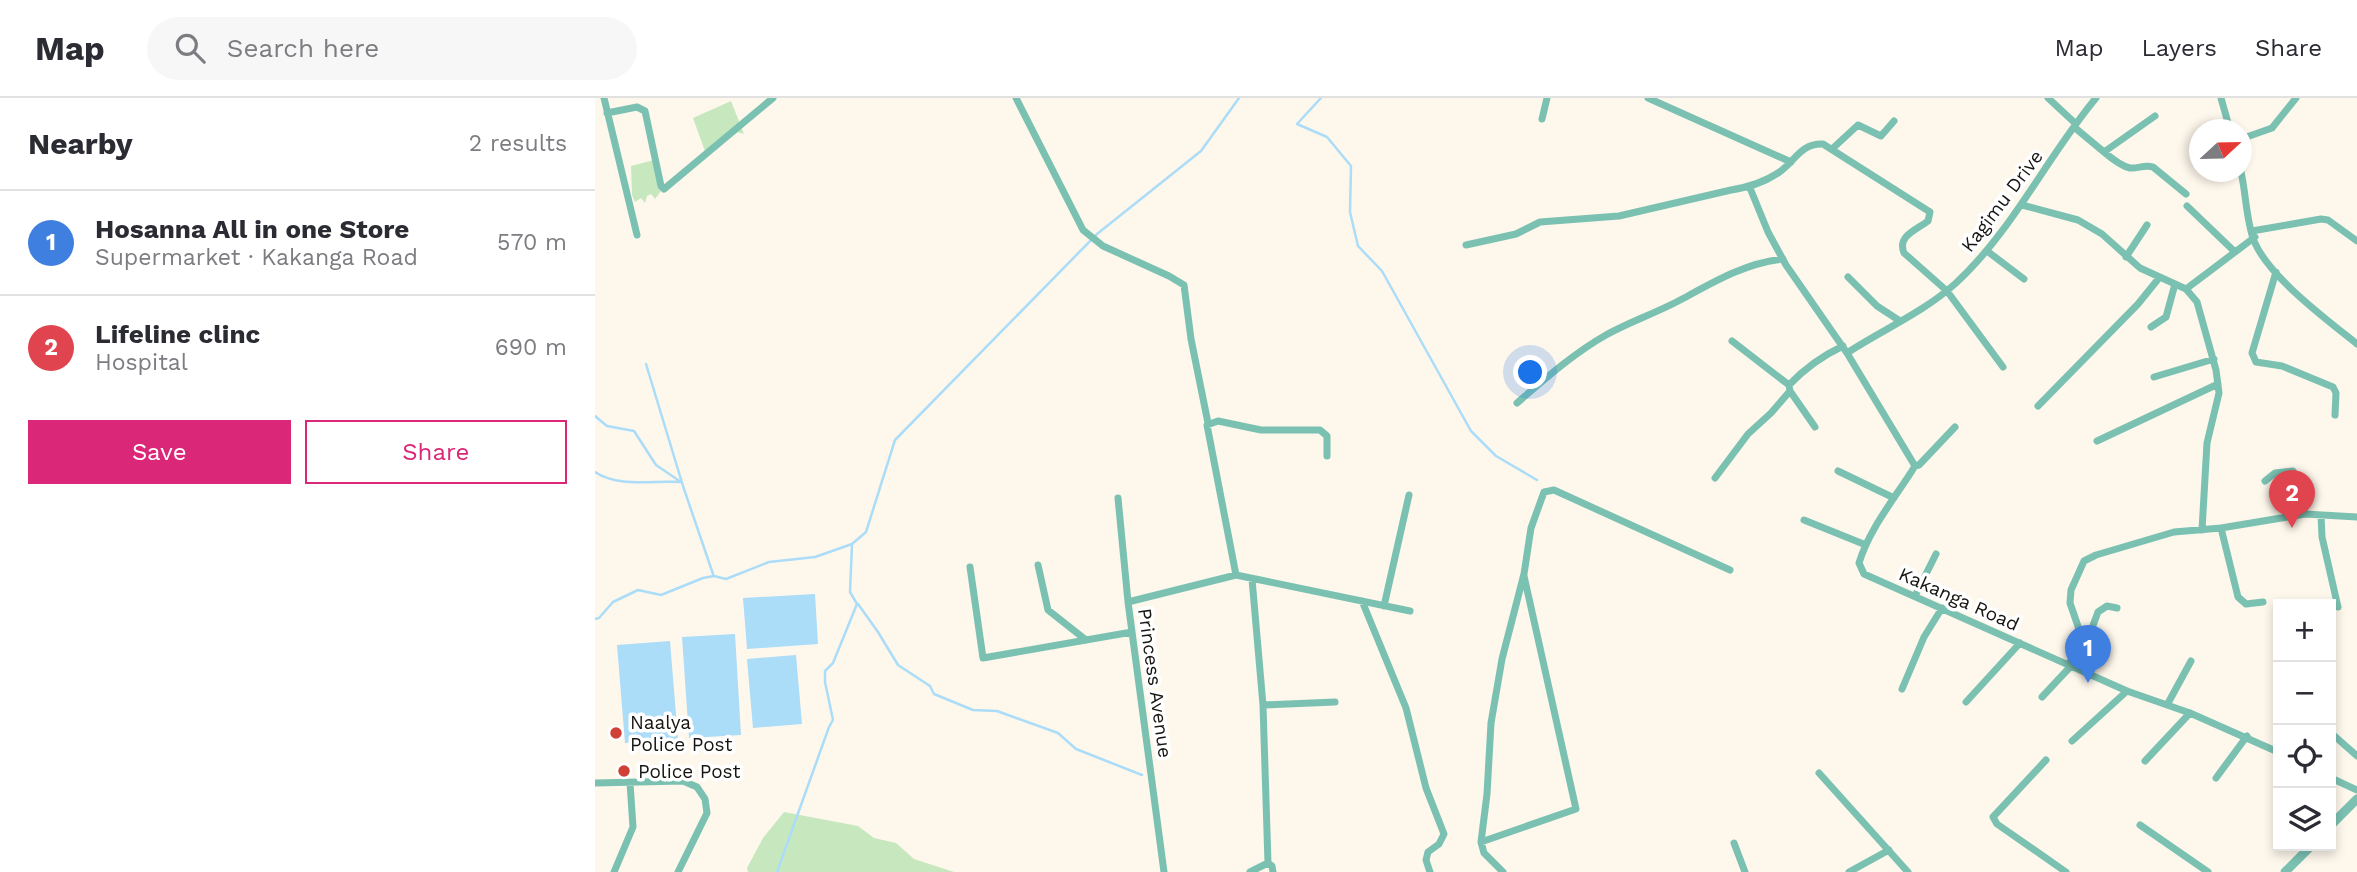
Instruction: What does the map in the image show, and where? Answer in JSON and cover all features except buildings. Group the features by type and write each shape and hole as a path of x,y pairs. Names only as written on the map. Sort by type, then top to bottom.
{"street":[{"path":"604,98 637,235"},
{"path":"607,113 637,107 645,111 661,186 664,189 773,98"},
{"path":"1016,98 1083,230 1103,246 1184,285 1191,339 1208,423 1206,430 1236,575"},
{"path":"1542,119 1546,98"},
{"path":"1648,98 1791,162"},
{"path":"2048,98 2104,152 2126,167 2153,167 2186,194"},
{"name":"Kagimu Drive","path":"1715,478 1748,434 1771,413 1817,359 1845,349 1900,321 1947,291 1987,251 2096,98"},
{"path":"2221,98 2227,119"},
{"path":"2252,135 2272,128 2297,98"},
{"path":"2104,152 2155,117"},
{"path":"1832,149 1858,125 1881,136 1894,121"},
{"path":"1466,245 1516,234 1540,222 1619,216 1750,188 1778,173 1810,145 1823,144 1929,211 1931,215 1928,221 1903,239 1901,245 1907,256 1947,291 2003,367"},
{"path":"2243,182 2261,254 2285,283 2354,341 2357,332"},
{"path":"1750,188 1768,232 1783,258 1845,349 1915,466"},
{"path":"2022,205 2078,220 2102,234 2140,268 2186,289 2197,302 2214,359 2218,384 2216,410 2207,443 2203,530"},
{"path":"2187,206 2235,252"},
{"path":"2186,289 2235,252 2255,233 2304,221 2328,220 2357,241"},
{"path":"2126,257 2147,225"},
{"path":"1987,251 2024,279"},
{"path":"1517,403 1608,333 1738,271 1783,258"},
{"path":"2276,272 2252,353 2253,359 2256,362 2282,366 2333,387 2336,393 2335,415"},
{"path":"1849,277 1877,306 1900,321"},
{"path":"2038,405 2138,304 2159,278"},
{"path":"2151,327 2166,317 2175,284"},
{"path":"1732,341 1790,388 1815,427"},
{"path":"2154,377 2214,359"},
{"path":"2097,441 2218,384"},
{"path":"1208,423 1218,421 1261,430 1320,430 1327,436 1327,456"},
{"path":"1804,520 1866,545 1915,466 1955,427"},
{"path":"1838,471 1893,498"},
{"path":"2265,481 2275,473 2293,471 2305,514"},
{"path":"1503,872 1484,853 1481,842 1494,700 1524,574 1531,528 1544,492 1554,490 1730,570"},
{"path":"1384,606 1409,495"},
{"name":"Princess Avenue","path":"1118,498 1128,602 1164,872"},
{"path":"2081,635 2070,603 2071,590 2084,561 2097,555 2174,532 2221,528 2305,514 2357,517"},
{"path":"2321,514 2322,537 2338,607"},
{"path":"2221,528 2238,597 2246,604 2263,603"},
{"name":"Kakanga Road","path":"1866,545 1859,563 1864,574 2127,691 2190,713 2273,749"},
{"path":"1915,596 1936,554"},
{"path":"1038,565 1048,610 1086,640"},
{"path":"970,567 983,658 1132,632"},
{"path":"1481,842 1576,809 1524,574"},
{"path":"1128,602 1236,575 1411,611"},
{"path":"1252,579 1263,705 1268,863 1273,872"},
{"path":"1362,601 1406,708 1426,789 1444,834 1439,844 1427,852 1426,860 1430,872"},
{"path":"1902,689 1924,637 1942,608"},
{"path":"2042,697 2070,666 2081,635 2092,628 2098,612 2103,608 2117,608"},
{"path":"1966,702 2020,643"},
{"path":"2167,705 2191,661"},
{"path":"2072,741 2127,691"},
{"path":"1263,705 1335,702"},
{"path":"2145,761 2190,713"},
{"path":"2216,778 2247,736"},
{"path":"2336,737 2357,755"},
{"path":"2046,761 1993,817 1997,824 2066,872"},
{"path":"1819,773 1908,872"},
{"path":"2336,780 2357,790"},
{"path":"595,783 683,781 692,783 702,793 707,813 678,872"},
{"path":"614,872 633,827 629,783"},
{"path":"2336,820 2357,799"},
{"path":"2140,825 2208,872"},
{"path":"1734,844 1745,872"},
{"path":"1849,872 1889,850"},
{"path":"2285,872 2306,851"},
{"path":"1250,872 1268,863"}],"green space":[{"path":"731,101 744,134 737,132 706,154 693,118"},
{"path":"654,160 661,191 655,199 651,194 647,196 645,203 641,198 635,202 632,195 631,166"},
{"path":"784,812 858,826 874,838 896,843 914,859 954,872 748,872 747,868 763,838"}],"water":[{"path":"815,594 818,644 747,649 743,598"},
{"path":"735,634 741,735 689,738 682,637"},
{"path":"670,641 678,739 625,743 617,645"},
{"path":"796,655 802,724 753,728 747,659"}],"waterway":[{"path":"595,619 613,602 638,590 661,595 703,578 714,576 726,579 769,562 815,557 852,544 866,532 895,440 1097,234 1201,151 1239,98"},
{"path":"1321,98 1297,124 1327,137 1351,166 1350,212 1358,246 1382,271 1471,431 1496,456 1537,480"},
{"path":"646,364 713,574"},
{"path":"595,416 607,426 634,431 656,465 681,482"},
{"path":"595,472 625,482 681,482"},
{"path":"777,872 833,720 825,671 833,663 857,604 850,592 852,544"},
{"path":"858,604 898,665 930,686 934,694 973,710 997,711 1058,733 1076,749 1142,775"}],"place":[{"name":"Lifeline clinc","path":"2292,528"},
{"name":"Hosanna All in one Store","path":"2088,683"},
{"name":"Naalya Police Post","path":"616,733"},
{"name":"Police Post","path":"624,771"}]}
